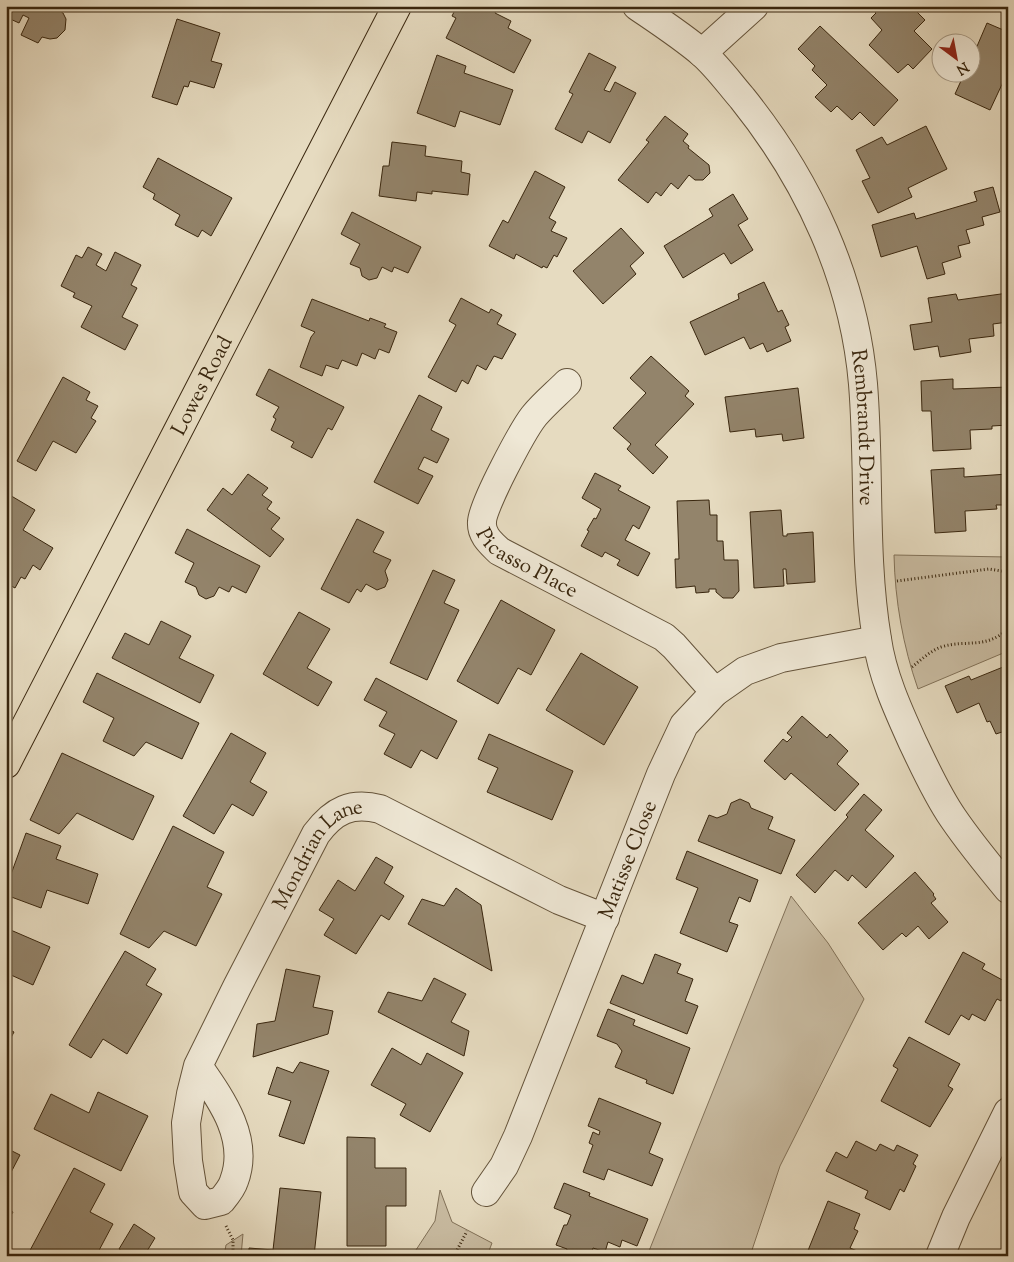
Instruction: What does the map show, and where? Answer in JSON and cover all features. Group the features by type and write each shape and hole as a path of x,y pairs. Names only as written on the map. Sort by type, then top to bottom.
{"main road":[{"name":"Lowes Road","path":"6,764 397,6"}],"street":[{"name":"Rembrandt Drive","path":"637,6 702,53 723,75 757,117 786,158 827,240 848,300 859,350 863,384 869,549 877,640 888,682 926,770 952,817 1008,889"},
{"path":"702,53 754,6"},
{"name":"Picasso Place","path":"567,383 534,416 524,432 488,500 482,522 484,533 499,551 664,637 714,692"},
{"name":"Matisse Close","path":"486,1192 504,1166 518,1136 661,774 684,725 714,692 745,671 781,658 877,640"},
{"name":"Mondrian Lane","path":"198,1066 316,834 325,822 337,812 366,805 380,809 559,900 605,918"},
{"path":"940,1256 956,1217 1008,1112"}],"path":[{"path":"891,581 981,570 1008,572"},
{"path":"908,670 937,649 989,641 1008,629"},
{"path":"222,1219 233,1240 232,1256"},
{"path":"454,1256 467,1231"}],"shaded area":[{"path":"894,555 1008,557 1008,651 918,689 901,623"},
{"path":"791,896 828,943 864,999 780,1166 750,1256 647,1256"},
{"path":"440,1190 452,1222 492,1243 487,1256 412,1256 435,1221"},
{"path":"243,1234 241,1256 224,1256 226,1245"}],"building":[{"path":"6,6 57,6 56,8 63,13 66,19 65,30 57,38 42,37 38,43 21,35 29,18 23,15 19,23 6,17"},
{"path":"457,6 498,6 495,13 511,21 508,28 531,40 514,73 446,38 456,18 452,16"},
{"path":"869,6 911,6 925,20 914,31 932,49 913,69 908,64 898,73 869,45 882,30 871,18 876,13"},
{"path":"177,19 220,33 211,61 222,64 214,88 190,81 188,87 184,86 177,105 152,97"},
{"path":"987,23 1008,32 1008,82 1004,80 990,110 955,94 960,82 982,82 982,35"},
{"path":"820,26 898,100 874,126 860,112 852,120 837,106 831,112 815,97 827,85 812,70 815,66 798,49"},
{"path":"589,53 616,67 604,90 610,92 615,82 636,93 610,143 588,131 582,143 555,129 573,94 569,92"},
{"path":"437,55 466,66 464,73 513,90 500,125 460,111 455,127 417,113"},
{"path":"665,116 688,134 683,141 689,146 688,148 709,165 710,173 703,180 695,180 689,175 678,189 671,183 661,196 656,192 648,203 618,180 649,142 646,140"},
{"path":"926,126 947,169 908,188 912,197 878,213 862,181 870,178 856,150 882,137 887,145"},
{"path":"392,142 426,146 425,156 462,161 461,172 470,174 468,195 432,191 432,194 417,192 416,201 379,196 383,166 389,166"},
{"path":"158,158 232,198 211,236 202,230 198,237 175,225 180,215 153,199 155,194 143,187"},
{"path":"535,171 565,187 549,218 556,222 551,231 567,238 557,257 554,255 547,268 543,266 542,268 516,254 514,259 489,246 503,220 508,223"},
{"path":"993,187 1000,212 982,217 984,225 966,230 970,243 958,246 961,257 942,263 945,274 927,279 917,246 881,257 872,225 914,213 916,219 977,201 974,192"},
{"path":"733,194 748,219 738,225 753,250 731,264 724,253 683,278 664,246 713,216 709,209"},
{"path":"352,212 421,247 408,273 394,267 392,272 382,267 377,278 369,280 362,276 360,268 350,264 360,244 341,234"},
{"path":"621,228 644,253 630,266 636,274 603,304 573,271"},
{"path":"88,247 102,254 96,265 106,271 115,252 141,265 131,285 137,288 122,317 138,325 125,350 81,327 92,306 73,297 75,293 61,286 76,255 82,258"},
{"path":"764,282 778,312 782,310 789,325 785,327 791,341 767,352 763,343 750,349 744,337 705,355 690,322 739,299 738,294"},
{"path":"1008,293 1008,322 993,324 994,336 969,339 971,352 940,357 938,346 914,350 910,325 932,322 928,298 956,294 958,300"},
{"path":"461,298 489,313 491,309 502,315 497,324 516,334 502,359 494,356 486,370 477,365 468,384 462,380 456,392 428,377 456,325 449,321"},
{"path":"312,299 369,321 370,318 386,324 384,327 397,332 389,353 379,349 375,359 362,353 357,366 342,360 338,369 326,365 322,376 300,367 311,337 315,332 301,326"},
{"path":"651,356 689,391 685,396 694,404 655,445 668,457 653,474 627,449 631,444 613,428 646,393 630,378"},
{"path":"269,369 344,407 332,430 328,428 312,458 291,447 294,442 271,430 276,419 273,417 279,407 256,395"},
{"path":"63,377 90,392 86,400 98,406 91,418 96,421 76,453 53,441 36,471 17,461"},
{"path":"953,379 953,389 1008,387 1008,425 992,426 992,429 970,430 971,449 933,451 931,411 922,411 921,381"},
{"path":"798,388 804,438 783,441 782,434 756,437 755,429 730,432 725,397"},
{"path":"419,395 442,407 431,430 449,439 437,463 424,457 418,469 433,476 418,504 374,482"},
{"path":"964,468 964,477 1008,474 1008,505 996,505 997,509 965,511 966,531 935,533 931,470"},
{"path":"595,473 621,486 618,490 650,507 639,529 633,525 625,540 650,553 638,576 617,565 620,560 605,552 602,557 581,546 589,531 587,530 601,509 582,498"},
{"path":"248,474 268,488 262,495 272,502 267,509 280,518 271,529 284,539 270,557 207,510 223,488 232,495"},
{"path":"8,494 35,510 23,530 53,548 40,570 33,565 25,579 21,577 15,588 6,583 6,498"},
{"path":"709,500 710,515 717,515 717,541 723,541 724,560 738,560 739,591 733,598 723,598 716,592 716,589 709,589 709,592 696,593 695,586 676,588 675,559 679,559 677,501"},
{"path":"781,510 783,536 813,532 815,582 787,584 786,569 783,569 784,586 754,588 750,512"},
{"path":"357,519 384,532 373,552 391,560 385,571 388,580 385,587 377,590 366,584 361,592 357,589 349,603 321,589"},
{"path":"187,529 260,566 246,593 232,586 229,592 219,587 214,596 206,599 199,595 196,587 185,582 194,563 175,553"},
{"path":"433,570 455,580 444,603 459,610 427,680 390,663"},
{"path":"501,600 555,630 531,675 518,668 498,704 457,681"},
{"path":"299,612 330,629 307,668 332,682 318,706 263,674"},
{"path":"161,621 191,636 179,658 214,675 200,703 112,658 125,633 149,645"},
{"path":"581,653 638,687 604,745 546,710"},
{"path":"1008,665 1008,730 996,734 990,721 987,722 979,703 957,713 945,686 969,676 971,680"},
{"path":"97,673 199,723 182,759 146,742 134,756 103,741 114,718 83,702"},
{"path":"376,678 457,721 437,759 421,750 411,768 384,754 395,734 379,726 387,712 364,700"},
{"path":"802,716 827,738 830,734 848,751 837,764 859,784 835,811 791,773 785,780 764,761 783,739 787,742 792,737 787,733"},
{"path":"231,733 266,753 250,782 267,792 253,816 232,804 214,834 183,816"},
{"path":"489,734 573,771 552,820 487,792 498,768 478,759"},
{"path":"62,753 154,796 133,840 77,813 59,834 30,820"},
{"path":"864,794 882,810 865,830 894,856 866,888 852,875 848,881 835,870 815,893 796,875 848,817 846,815"},
{"path":"740,799 749,803 751,808 773,817 768,829 795,840 781,874 698,841 709,815 717,818 727,814 731,803"},
{"path":"173,826 224,852 207,887 222,894 196,946 164,931 149,948 120,934"},
{"path":"26,833 61,846 56,859 98,874 88,904 47,890 41,908 6,895 6,888"},
{"path":"687,851 758,880 750,902 739,897 729,922 738,925 727,952 680,933 698,888 676,879"},
{"path":"376,857 393,867 384,883 404,896 389,920 381,915 356,954 324,935 334,919 319,910 338,880 355,891"},
{"path":"915,872 934,894 936,899 931,903 948,922 929,939 918,926 906,937 902,933 883,950 858,923"},
{"path":"456,888 481,905 492,971 408,924 422,899 444,906"},
{"path":"6,928 50,947 33,985 11,975 6,985"},
{"path":"125,951 156,969 146,985 162,994 127,1054 103,1039 91,1058 69,1045"},
{"path":"963,952 985,964 982,969 1008,983 1008,989 1001,1001 997,999 985,1021 972,1014 969,1020 961,1015 949,1035 925,1022"},
{"path":"655,954 681,964 677,973 693,979 685,1001 698,1006 687,1034 610,1003 622,975 643,984"},
{"path":"286,969 320,976 313,1007 333,1011 328,1034 253,1057 257,1024 275,1021"},
{"path":"434,978 466,994 451,1022 469,1031 464,1056 378,1012 388,992 422,1001"},
{"path":"608,1009 635,1020 633,1025 690,1048 673,1094 646,1083 647,1080 615,1067 622,1051 617,1044 597,1036"},
{"path":"6,1028 14,1032 6,1047"},
{"path":"909,1037 960,1064 948,1086 953,1089 930,1127 881,1101 898,1069 893,1066"},
{"path":"392,1048 421,1065 427,1053 463,1073 430,1132 400,1115 406,1104 371,1085"},
{"path":"300,1062 329,1071 304,1144 279,1136 291,1101 268,1094 277,1067 293,1073"},
{"path":"98,1092 148,1116 121,1171 34,1129 51,1094 89,1113"},
{"path":"599,1098 661,1123 649,1153 663,1159 652,1186 608,1169 604,1180 583,1172 593,1145 589,1143 593,1132 599,1135 600,1131 588,1126"},
{"path":"347,1137 375,1138 375,1168 406,1168 406,1206 386,1206 386,1246 347,1246"},
{"path":"856,1141 876,1151 880,1144 894,1151 897,1145 918,1155 913,1164 916,1166 904,1192 900,1189 890,1210 865,1198 868,1191 826,1171 836,1152 847,1158"},
{"path":"6,1148 20,1155 6,1182"},
{"path":"74,1168 105,1184 90,1212 113,1224 96,1256 71,1256 66,1254 65,1256 27,1256"},
{"path":"564,1183 590,1193 589,1196 648,1219 637,1246 622,1240 620,1247 608,1242 605,1252 593,1248 590,1256 572,1256 566,1253 567,1249 556,1245 564,1225 567,1225 571,1215 554,1208"},
{"path":"280,1188 321,1192 314,1256 249,1256 249,1248 273,1250"},
{"path":"828,1201 860,1214 854,1229 858,1231 850,1248 869,1256 814,1256 807,1253"},
{"path":"6,1208 13,1212 6,1224"},
{"path":"134,1224 155,1238 144,1256 129,1256 119,1249"}]}
